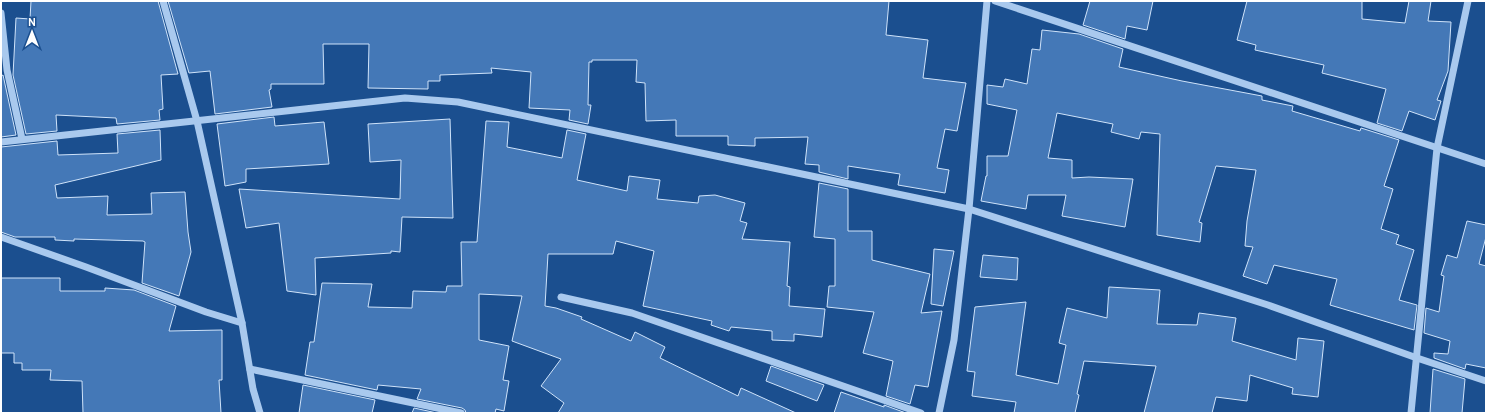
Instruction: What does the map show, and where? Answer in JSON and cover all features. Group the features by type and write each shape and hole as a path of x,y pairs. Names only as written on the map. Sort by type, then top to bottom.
{"street":[{"path":"164,1 197,121 242,323 252,389 260,413"},
{"path":"939,413 954,340 969,209 987,1"},
{"path":"995,1 1486,164"},
{"path":"1411,413 1437,148 1468,1"},
{"path":"1,13 7,70 22,139"},
{"path":"1,142 404,98 458,102 969,209 1268,305 1486,381"},
{"path":"1,237 206,312 242,323"},
{"path":"561,297 632,313 921,413"},
{"path":"250,369 461,413"}],"building":[{"path":"31,1 158,1 178,74 161,75 163,109 159,110 160,120 117,124 116,118 56,115 57,131 26,134 13,75 16,18 30,19"},
{"path":"168,1 889,1 886,35 928,40 923,78 966,83 957,131 945,129 937,168 949,170 945,193 898,185 900,174 848,166 848,179 819,172 819,165 805,164 808,137 755,138 755,146 728,145 728,136 676,136 676,120 646,121 645,83 636,82 637,60 592,60 592,62 589,62 588,105 591,105 588,124 569,120 570,110 529,108 531,72 491,68 492,73 440,75 440,81 428,81 428,89 368,88 369,44 323,44 324,84 271,84 271,89 269,90 272,107 215,114 210,71 189,73"},
{"path":"1090,1 1153,1 1147,30 1127,26 1125,39 1083,25"},
{"path":"1247,1 1362,1 1362,19 1405,23 1409,1 1431,1 1428,21 1451,22 1448,71 1437,100 1441,101 1435,120 1409,111 1402,131 1377,123 1386,89 1322,73 1324,65 1255,50 1256,45 1237,40"},
{"path":"1042,30 1079,34 1123,49 1119,67 1262,96 1262,100 1293,106 1292,111 1360,131 1361,128 1399,140 1384,186 1393,189 1381,229 1399,235 1396,244 1414,250 1399,300 1417,305 1414,330 1330,305 1337,279 1274,265 1267,284 1243,276 1253,247 1245,246 1247,221 1256,170 1216,166 1199,222 1202,223 1200,242 1157,235 1160,134 1141,132 1139,139 1111,132 1113,124 1057,113 1048,158 1072,160 1072,178 1089,177 1133,179 1125,227 1062,216 1066,195 1028,195 1026,209 981,201 987,176 987,156 1008,156 1017,110 987,104 987,85 1003,87 1005,79 1027,84 1032,49 1040,50"},
{"path":"3,75 16,135 1,137 1,76"},
{"path":"274,117 275,126 324,122 329,164 246,169 246,182 225,186 217,124"},
{"path":"450,119 453,218 402,217 400,252 391,251 391,253 315,258 316,295 287,291 279,223 246,228 239,189 400,199 401,160 370,162 368,124"},
{"path":"486,121 509,122 507,147 562,158 567,130 586,134 577,180 627,191 629,176 660,180 657,199 698,203 699,196 715,195 745,203 740,221 747,223 742,239 790,242 787,286 790,287 789,306 825,309 822,337 794,334 794,341 772,340 772,331 731,327 729,331 711,325 712,321 643,306 654,251 616,241 613,254 548,254 545,306 556,308 582,317 581,319 631,341 635,332 665,347 660,358 738,396 741,388 796,413 558,413 564,403 541,386 561,359 512,341 522,296 479,294 479,340 509,346 503,380 509,381 504,411 496,409 495,413 466,413 462,408 417,399 421,389 378,385 377,390 305,375 310,342 314,342 322,283 372,284 368,307 412,308 413,291 446,292 447,286 462,286 461,242 477,242"},
{"path":"160,130 161,160 55,185 57,198 108,196 107,215 152,214 151,193 185,192 191,252 179,296 142,283 145,242 143,241 74,239 74,241 55,240 55,237 15,237 1,232 1,147 57,141 58,155 118,153 117,134"},
{"path":"819,183 848,189 848,231 872,231 872,260 930,274 921,313 942,311 928,387 915,385 910,404 886,396 893,361 863,353 874,312 827,307 829,286 835,286 835,239 814,237"},
{"path":"1467,221 1486,225 1486,237 1479,264 1486,266 1486,368 1466,364 1465,369 1434,358 1434,353 1448,354 1450,341 1424,333 1426,308 1439,312 1444,276 1441,275 1447,255 1457,258"},
{"path":"934,249 954,251 943,306 931,304"},
{"path":"983,255 1018,258 1017,280 980,277"},
{"path":"1,278 60,278 60,291 105,291 105,288 134,290 176,306 169,331 222,330 222,380 219,380 221,413 83,413 82,381 50,380 51,370 22,370 22,363 14,363 14,353 1,353"},
{"path":"1109,287 1160,290 1157,324 1197,325 1199,313 1236,318 1232,341 1296,360 1298,338 1324,341 1318,397 1292,394 1293,388 1250,375 1247,401 1216,397 1212,413 1144,413 1156,366 1084,361 1077,394 1079,395 1075,413 1014,413 1016,402 972,396 975,372 967,371 975,307 1026,302 1016,375 1058,384 1066,345 1059,343 1067,308 1107,318"},
{"path":"771,366 824,385 817,401 766,381"},
{"path":"1433,369 1465,379 1462,413 1430,413"},
{"path":"303,385 375,400 372,413 299,413"},
{"path":"841,392 884,407 884,405 906,413 834,413"},
{"path":"414,408 437,413 412,413"}]}
